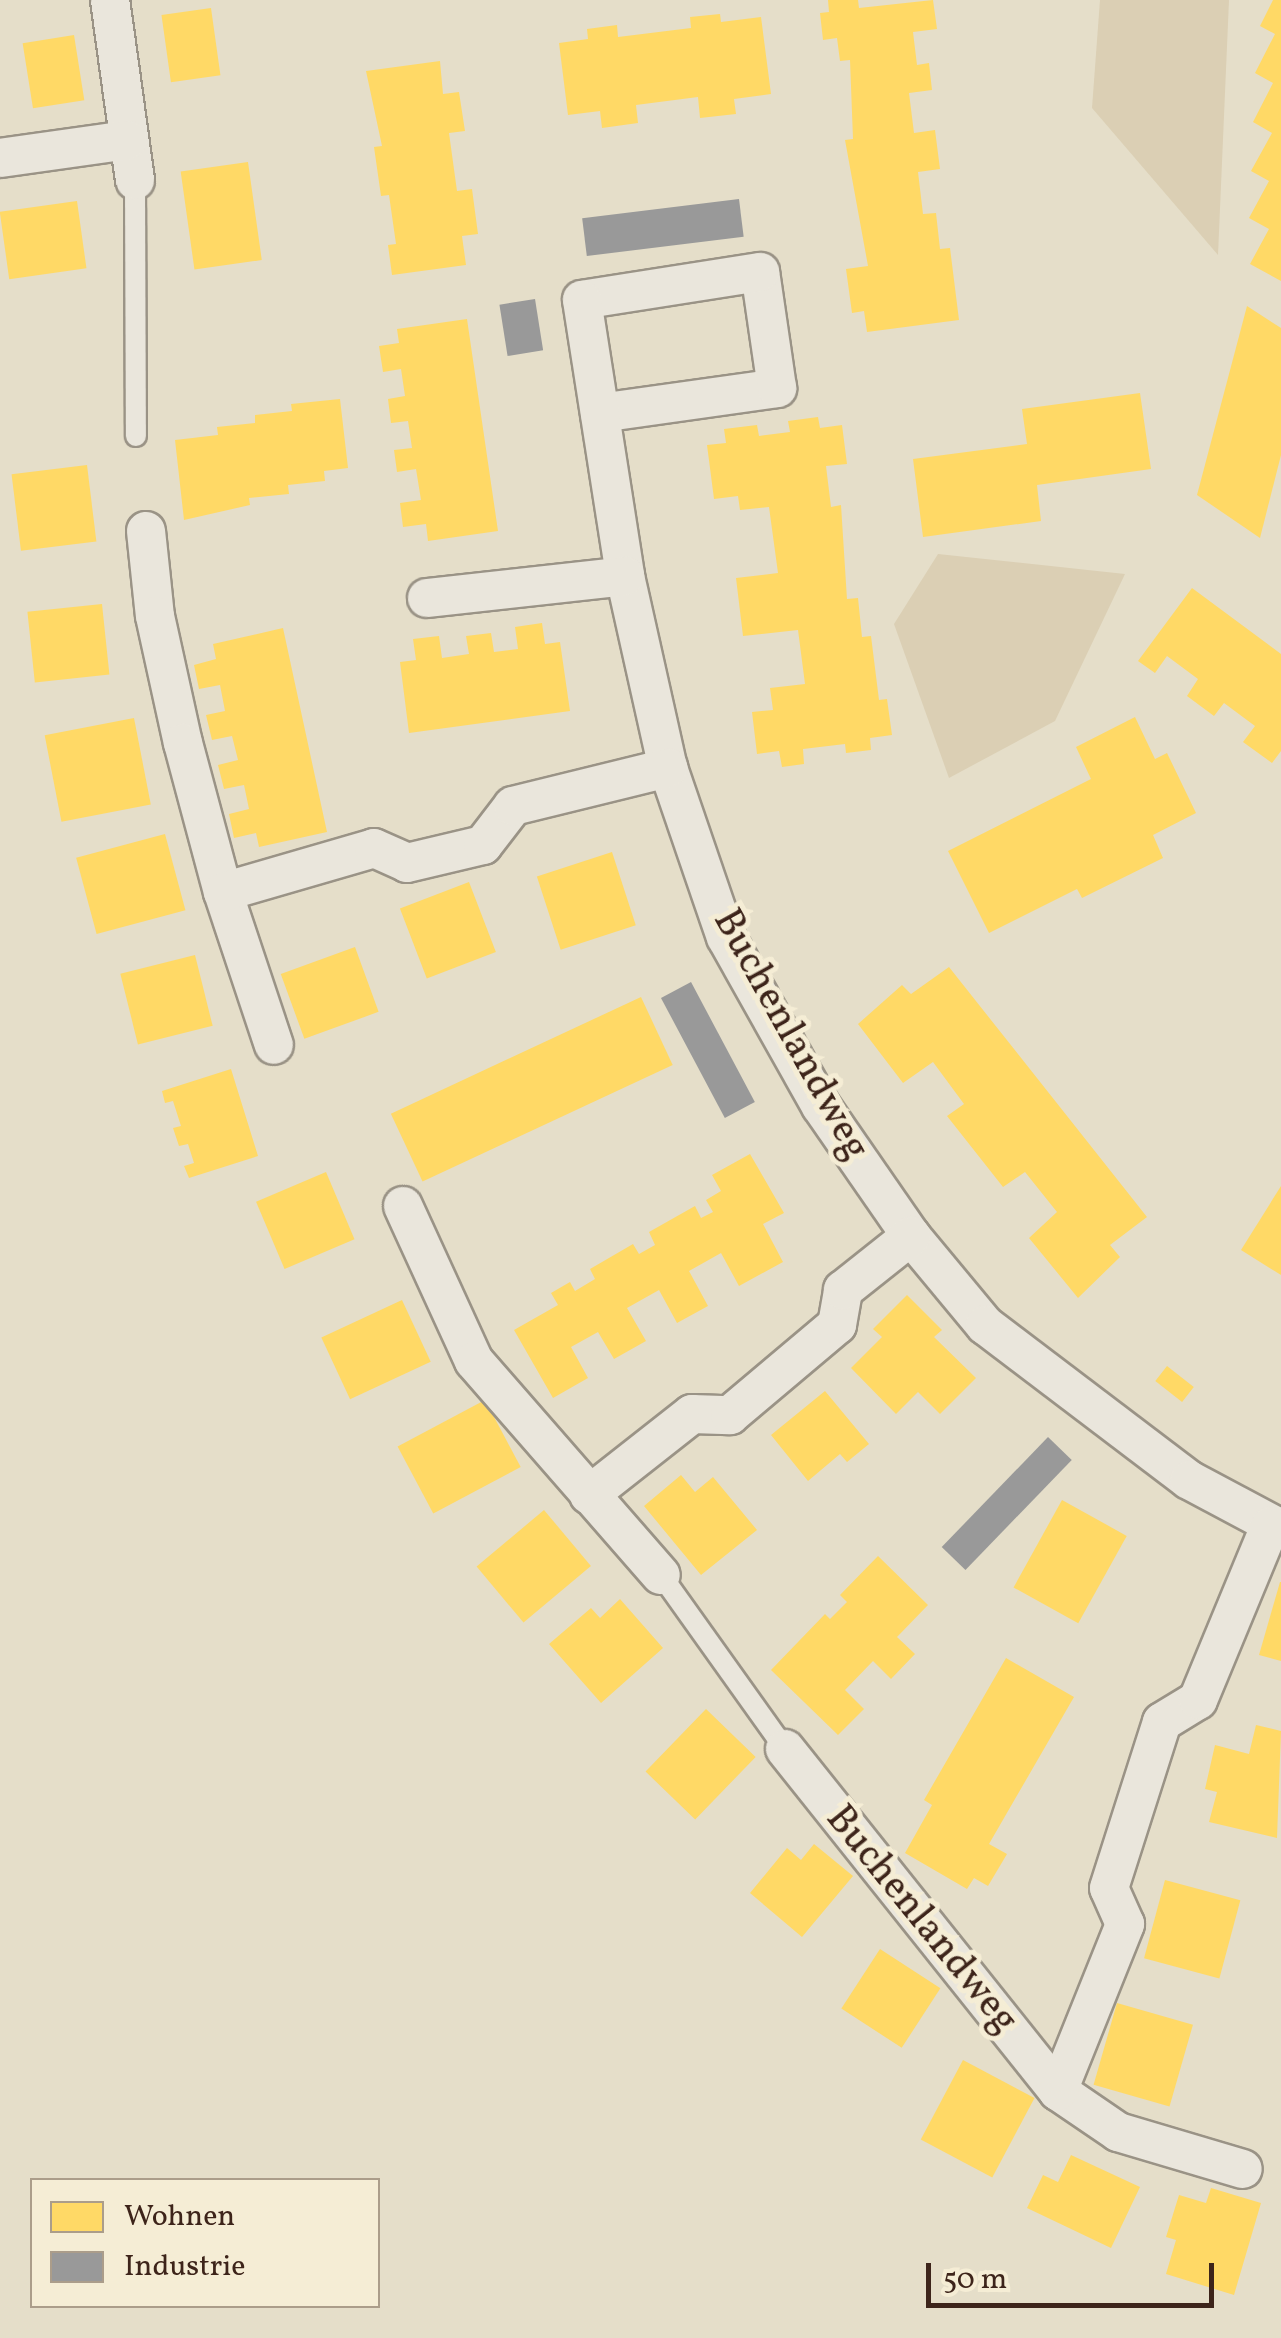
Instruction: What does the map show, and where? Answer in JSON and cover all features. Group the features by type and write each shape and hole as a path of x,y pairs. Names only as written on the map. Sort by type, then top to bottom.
{"street":[{"path":"110,0 136,180"},
{"path":"0,158 128,140"},
{"name":"Buchenlandweg","path":"600,413 777,388 760,272 582,300 624,576 668,768 726,937 821,1106 910,1236 985,1325 1027,1361 1189,1480 1275,1528 1198,1700 1162,1722 1108,1888 1124,1924 1058,2091"},
{"path":"146,531 155,616 222,892 274,1045"},
{"path":"427,598 624,576"},
{"path":"222,892 374,848 406,863 483,845 513,806 668,768"},
{"path":"403,1206 474,1361 661,1575"},
{"path":"590,1495 692,1414 730,1416 837,1325 844,1290 910,1236"},
{"name":"Buchenlandweg","path":"785,1749 1058,2091 1118,2132 1243,2168"}],"lane":[{"path":"136,180 136,436"},
{"path":"661,1575 785,1749"}],"shaded area":[{"path":"1100,0 1229,0 1218,255 1092,108"},
{"path":"938,554 1125,574 1055,721 949,778 894,624"}],"building: Wohnen":[{"path":"828,0 858,0 859,8 933,0 937,29 913,32 917,65 929,63 932,90 909,93 914,133 935,130 940,169 918,172 923,214 936,213 940,249 950,248 959,320 867,332 864,311 852,313 846,269 868,266 845,140 853,139 850,60 840,61 837,38 823,40 820,13 829,12"},
{"path":"1273,0 1281,0 1281,281 1250,264 1269,229 1249,218 1269,181 1251,171 1272,133 1253,122 1273,83 1255,73 1275,34 1260,26"},
{"path":"211,8 220,75 171,82 161,15"},
{"path":"720,14 721,22 761,17 771,94 734,99 736,114 700,118 698,97 636,105 638,123 602,128 600,111 568,115 559,43 588,39 587,29 617,25 618,37 691,28 690,17"},
{"path":"74,35 84,100 33,108 23,43"},
{"path":"440,61 443,94 459,92 465,131 449,133 457,191 472,189 478,234 462,236 466,265 392,275 388,245 396,244 389,195 381,196 374,147 382,146 366,71"},
{"path":"248,162 262,260 194,270 181,171"},
{"path":"77,201 86,268 9,279 0,212"},
{"path":"1247,306 1281,328 1281,455 1260,538 1197,495"},
{"path":"467,319 498,531 428,541 426,524 403,527 400,503 421,500 416,469 397,472 394,450 412,448 408,421 391,423 388,399 405,396 401,369 383,372 379,346 399,343 397,329"},
{"path":"1140,393 1151,469 1037,485 1041,521 923,537 913,459 1027,444 1022,409"},
{"path":"340,399 348,468 324,471 325,481 288,485 289,494 249,498 250,505 184,520 175,440 218,435 217,427 255,423 255,415 292,411 291,404"},
{"path":"818,417 820,428 842,425 847,464 826,466 831,507 841,505 847,599 858,598 862,637 871,636 879,700 887,699 892,735 870,738 871,750 846,753 845,744 803,749 804,764 782,767 779,751 757,754 752,712 773,710 770,688 805,684 798,630 743,636 736,578 778,573 769,507 740,510 738,496 714,499 707,445 726,443 724,429 757,425 759,436 790,432 788,421"},
{"path":"87,465 96,541 21,551 12,474"},
{"path":"1192,588 1281,654 1281,751 1272,763 1243,742 1255,726 1224,703 1214,716 1187,696 1198,679 1167,656 1155,673 1138,661"},
{"path":"102,604 109,675 35,682 27,612"},
{"path":"542,623 545,644 560,642 570,711 409,733 400,662 416,660 413,639 439,636 442,658 469,654 466,636 491,633 494,652 518,649 515,627"},
{"path":"283,628 327,832 259,847 256,833 234,838 229,814 249,809 244,785 224,789 218,765 238,760 232,736 212,740 206,715 225,711 220,685 199,689 194,665 216,659 213,644"},
{"path":"1135,717 1155,759 1167,753 1196,813 1153,835 1163,858 1082,898 1077,889 989,933 948,851 1091,779 1076,747"},
{"path":"134,718 151,804 61,822 45,735"},
{"path":"165,834 185,910 97,934 76,858"},
{"path":"612,852 636,925 561,950 537,876"},
{"path":"469,882 496,952 427,979 400,909"},
{"path":"355,947 379,1012 304,1039 281,974"},
{"path":"195,955 213,1026 138,1044 120,974"},
{"path":"949,967 1147,1217 1110,1245 1120,1257 1078,1298 1029,1238 1057,1212 1025,1172 1003,1187 947,1116 964,1104 933,1062 903,1083 858,1024 902,985 911,994"},
{"path":"641,997 673,1065 423,1182 391,1114"},
{"path":"231,1069 258,1156 189,1178 184,1166 194,1163 188,1144 179,1146 173,1128 181,1126 173,1101 165,1103 162,1091"},
{"path":"750,1154 784,1213 763,1224 783,1262 739,1286 721,1253 689,1271 708,1306 677,1323 659,1290 627,1308 646,1341 614,1359 598,1332 571,1347 588,1378 553,1398 514,1330 558,1305 551,1293 570,1282 575,1291 595,1279 590,1269 633,1244 639,1254 655,1245 649,1232 695,1206 701,1218 713,1212 706,1200 721,1191 712,1175"},
{"path":"326,1172 355,1239 285,1269 256,1202"},
{"path":"1281,1186 1281,1275 1241,1250"},
{"path":"907,1295 942,1330 934,1337 976,1378 940,1414 918,1392 896,1414 851,1368 882,1337 873,1329"},
{"path":"402,1300 431,1362 350,1399 321,1338"},
{"path":"1167,1366 1194,1387 1182,1402 1155,1381"},
{"path":"825,1391 869,1444 847,1462 840,1454 808,1481 771,1435"},
{"path":"485,1400 521,1467 433,1514 398,1446"},
{"path":"681,1475 695,1492 713,1477 757,1530 701,1575 644,1506"},
{"path":"1062,1500 1127,1536 1078,1623 1014,1587"},
{"path":"544,1510 591,1566 524,1622 477,1567"},
{"path":"878,1556 928,1605 897,1637 915,1654 891,1679 873,1661 845,1690 864,1709 838,1735 771,1670 825,1614 830,1619 847,1602 840,1595"},
{"path":"1281,1582 1281,1661 1259,1655"},
{"path":"620,1599 663,1648 601,1703 549,1644 591,1608 600,1618"},
{"path":"1006,1658 1074,1697 989,1844 1007,1854 988,1886 974,1878 967,1889 905,1853 932,1805 924,1800"},
{"path":"706,1709 756,1757 695,1820 646,1772"},
{"path":"1256,1725 1281,1731 1277,1838 1209,1822 1217,1792 1205,1789 1215,1745 1249,1754"},
{"path":"814,1844 853,1876 802,1937 750,1893 787,1848 801,1860"},
{"path":"1165,1880 1240,1900 1219,1978 1144,1958"},
{"path":"880,1949 940,1988 902,2048 841,2009"},
{"path":"1117,2003 1193,2025 1170,2106 1094,2085"},
{"path":"963,2060 1035,2098 992,2177 921,2139"},
{"path":"1071,2155 1140,2187 1111,2248 1027,2208 1043,2175 1058,2182"},
{"path":"1211,2188 1261,2203 1234,2295 1166,2274 1176,2240 1166,2237 1179,2195 1206,2203"}],"building: Industrie":[{"path":"739,199 744,237 587,256 582,218"},
{"path":"535,299 543,350 508,356 499,305"},
{"path":"691,982 755,1102 725,1118 661,998"},
{"path":"1048,1437 1072,1460 965,1570 942,1547"}]}
